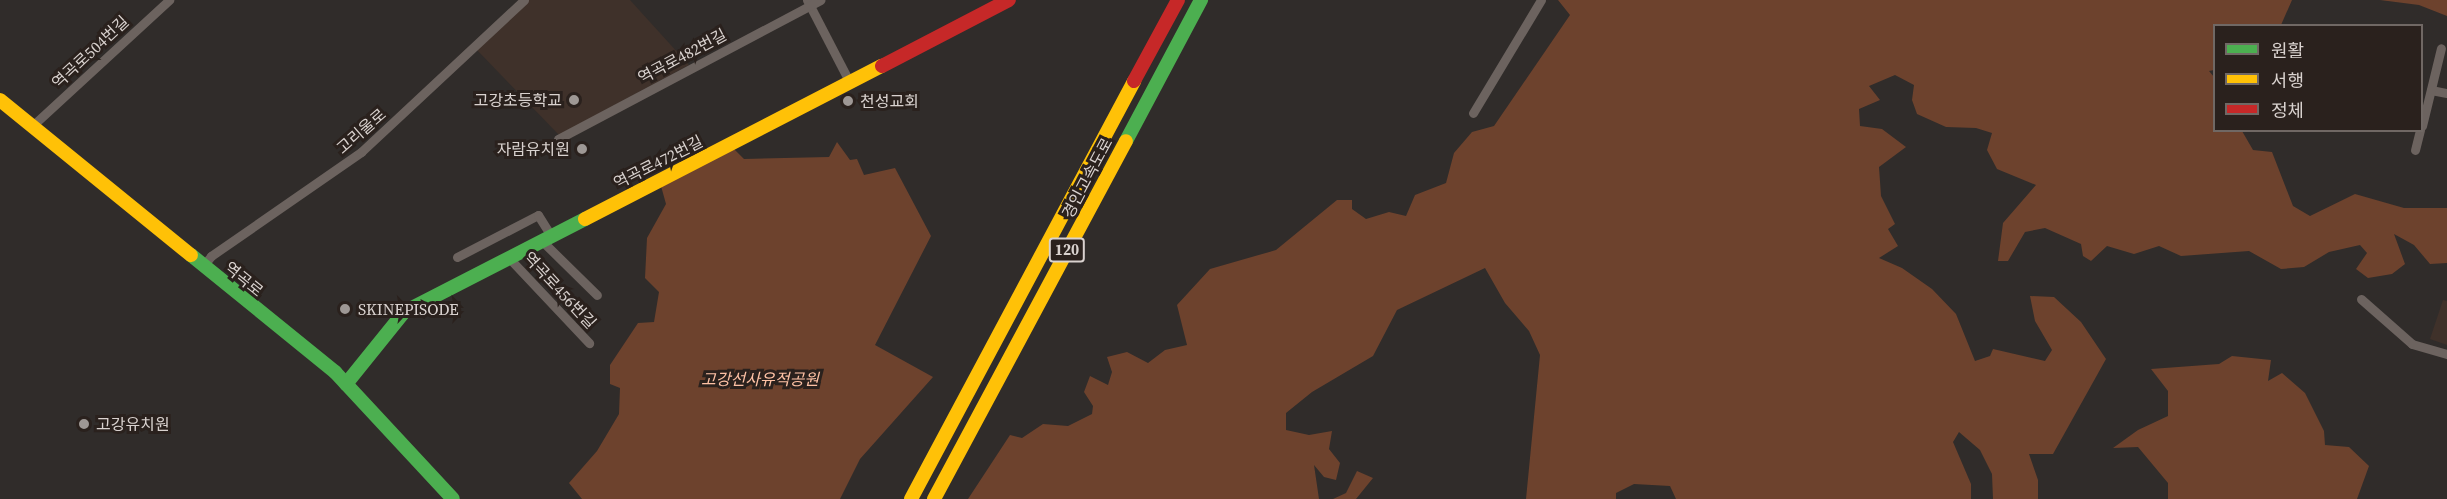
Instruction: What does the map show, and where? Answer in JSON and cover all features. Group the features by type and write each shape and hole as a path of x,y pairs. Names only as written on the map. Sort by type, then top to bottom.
{"main road":[{"name":"역곡로472번길","path":"346,384 404,312 1009,0"},
{"name":"경인고속도로","path":"911,499 1178,0"},
{"name":"경인고속도로","path":"933,499 1201,0"},
{"name":"역곡로","path":"0,100 346,384 453,499"}],"street":[{"name":"역곡로504번길","path":"31,127 168,0"},
{"name":"고리울로","path":"202,266 211,256 361,152 524,0"},
{"name":"역곡로482번길","path":"558,140 808,3 821,0"},
{"path":"1473,113 1541,0"},
{"path":"808,3 849,81"},
{"path":"2423,119 2441,48"},
{"path":"2431,90 2447,93"},
{"path":"2415,150 2420,132"},
{"name":"역곡로456번길","path":"457,257 538,215 546,239 597,296"},
{"name":"역곡로456번길","path":"509,258 589,344"},
{"path":"2361,299 2412,344 2447,354"}],"shaded area":[{"name":"고강초등학교","path":"528,0 630,0 689,65 559,135 476,49"},
{"path":"2443,300 2447,301 2447,345 2430,339"}],"green space":[{"path":"1558,0 2292,0 2281,24 2213,24 2213,70 2209,71 2213,76 2213,132 2243,132 2253,150 2272,152 2293,206 2310,216 2355,194 2404,208 2447,208 2447,263 2430,264 2414,245 2394,234 2405,264 2392,274 2368,278 2356,269 2367,253 2360,245 2329,252 2304,267 2281,269 2249,251 2181,256 2159,246 2134,254 2107,246 2091,261 2083,256 2081,244 2045,228 2025,232 2008,261 1998,261 2003,223 2036,185 1997,169 1987,150 1992,133 1976,128 1946,127 1917,114 1912,100 1914,85 1895,75 1869,86 1880,100 1859,109 1860,126 1882,129 1906,147 1879,167 1881,196 1895,224 1888,229 1898,246 1879,258 1902,268 1932,289 1956,314 1975,361 1990,356 1993,349 2045,361 2052,350 2035,321 2030,296 2054,297 2081,322 2106,359 2053,454 2029,454 2038,480 2038,499 1993,499 1992,474 1980,450 1959,432 1953,442 1971,484 1971,499 1676,499 1670,486 1634,484 1616,493 1616,499 1526,499 1540,355 1529,331 1505,303 1485,268 1397,310 1373,356 1312,392 1286,413 1286,430 1309,435 1332,431 1329,449 1340,463 1336,480 1324,477 1314,465 1319,499 968,499 1010,435 1022,438 1043,424 1068,426 1092,414 1093,406 1084,392 1090,376 1108,385 1112,372 1107,357 1127,352 1148,363 1165,350 1187,345 1177,305 1210,269 1276,250 1337,200 1352,200 1352,209 1366,219 1389,212 1406,216 1415,195 1446,183 1454,153 1472,132 1494,126 1570,15"},
{"path":"2380,0 2447,0 2447,16 2419,5"},
{"name":"고강선사유적공원","path":"837,142 850,160 857,159 864,175 895,168 931,236 875,345 933,377 860,459 840,499 582,499 569,483 597,451 619,414 620,388 610,384 610,365 638,323 654,322 659,292 645,278 647,238 666,204 661,186 734,149 744,159 829,157"},
{"path":"2232,356 2271,360 2268,381 2282,373 2305,393 2324,431 2325,445 2349,447 2369,466 2357,499 2168,499 2168,483 2138,447 2113,448 2138,430 2168,416 2168,391 2151,369 2219,364"},
{"path":"1357,471 1373,478 1356,499 1333,499 1346,493"}],"traffic: fast":[{"path":"1126,141 1201,0"},
{"path":"346,384 404,312 585,219"},
{"path":"191,255 335,372 453,499"}],"traffic: slow":[{"path":"585,219 882,66"},
{"path":"911,499 1134,81"},
{"path":"0,100 191,255"},
{"path":"934,499 1126,141"}],"traffic: jam":[{"path":"882,66 1009,0"},
{"path":"1134,81 1178,0"}],"place":[{"name":"고강초등학교","path":"574,100"},
{"name":"천성교회","path":"848,101"},
{"name":"자람유치원","path":"582,149"},
{"name":"SKINEPISODE","path":"345,309"},
{"name":"고강유치원","path":"84,424"}]}
